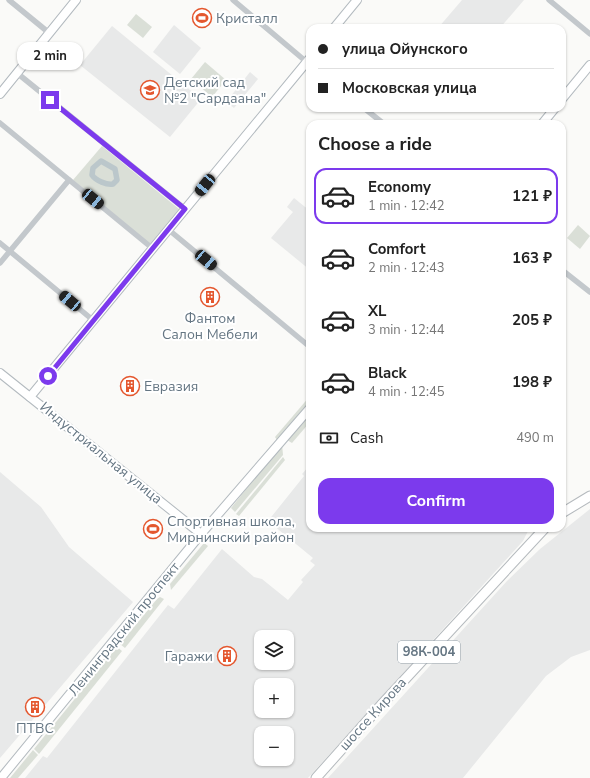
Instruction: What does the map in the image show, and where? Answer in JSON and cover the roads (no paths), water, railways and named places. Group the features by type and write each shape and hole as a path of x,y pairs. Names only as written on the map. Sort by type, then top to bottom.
{"main road":[{"path":"0,94 48,32 76,0"},
{"path":"337,24 357,0"},
{"path":"30,397 94,321 152,248 169,230 306,65"},
{"path":"566,94 590,65"},
{"path":"545,120 552,112"},
{"name":"Индустриальная улица","path":"0,372 201,534"},
{"name":"Ленинградский проспект","path":"1,778 201,534 306,413"},
{"path":"566,511 590,496"},
{"name":"шоссе Кирова","path":"316,778 382,703 541,532"}],"street":[{"path":"10,0 48,32"},
{"path":"233,0 306,59"},
{"path":"549,0 590,34"},
{"path":"17,73 185,209"},
{"path":"369,112 379,120"},
{"path":"0,123 152,248"},
{"path":"0,263 69,180"},
{"path":"169,230 306,343"},
{"path":"0,243 94,321"},
{"path":"566,273 590,292"}],"waterway":[{"path":"101,161 115,169 117,180 113,184 102,182 92,175 93,168 101,161"}],"place":[{"name":"Кристалл","path":"202,18"},
{"name":"Детский сад №2 \"Сардаана\"","path":"150,90"},
{"name":"Фантом Салон Мебели","path":"210,297"},
{"name":"Евразия","path":"130,386"},
{"name":"Спортивная школа, Мирнинский район","path":"153,529"},
{"name":"Гаражи","path":"227,656"},
{"name":"ПТВС","path":"35,707"}]}
